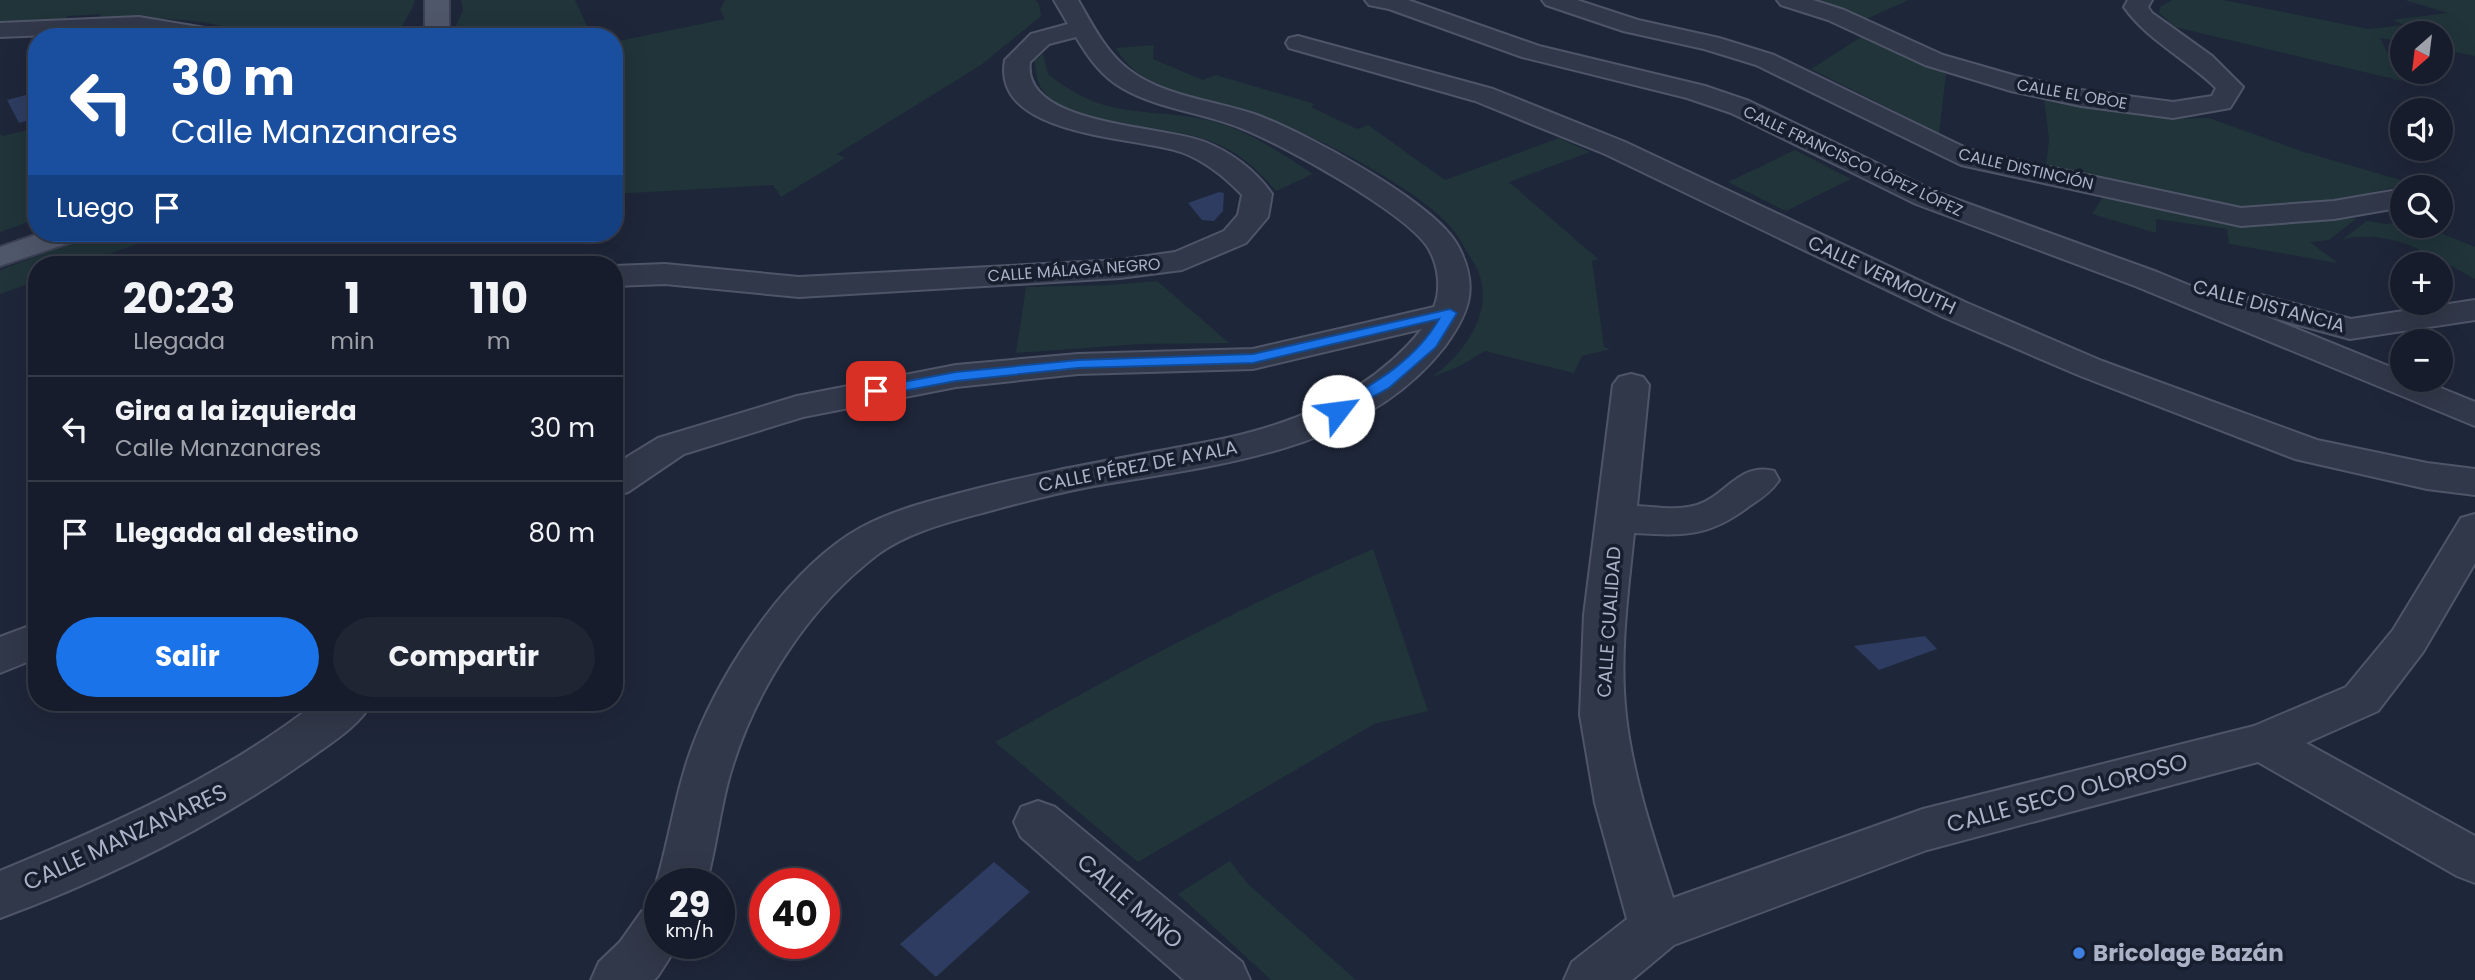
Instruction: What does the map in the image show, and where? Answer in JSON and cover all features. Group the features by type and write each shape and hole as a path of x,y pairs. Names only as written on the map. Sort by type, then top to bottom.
{"main road":[{"path":"436,28 437,0"},
{"path":"0,257 44,242"}],"street":[{"name":"CALLE PÉREZ DE AYALA","path":"686,868 708,768 741,689 821,581 866,542 942,510 1057,481 1203,456 1315,424 1383,385 1431,344 1450,313 1456,279 1441,244 1419,222 1348,175 1261,127 1126,81 1102,57 1066,0"},
{"name":"CALLE FRANCISCO LÓPEZ LÓPEZ","path":"1377,0 1394,3 1531,52 1696,92 1740,107 1926,198 2146,279 2475,415"},
{"name":"CALLE DISTINCIÓN","path":"1554,0 1632,26 1710,43 1791,70 1961,157 2241,216 2334,210 2390,200"},
{"name":"CALLE EL OBOE","path":"1789,0 1836,15 1934,60 2011,83 2081,98 2173,110 2221,102 2230,87 2203,61 2144,18 2136,7 2140,0"},
{"path":"46,28 139,24 163,28"},
{"path":"0,30 28,29"},
{"name":"CALLE MÁLAGA NEGRO","path":"623,276 665,274 799,286 1106,270 1182,261 1235,237 1253,217 1257,194 1231,165 1192,146 1151,134 1103,128 1058,117 1028,98 1016,80 1018,60 1040,39 1083,29"},
{"name":"CALLE VERMOUTH","path":"1298,43 1484,95 1603,143 1955,310 2102,373 2308,450 2427,476 2475,482"},
{"name":"CALLE DISTANCIA","path":"2146,279 2183,284 2350,329 2475,310"},
{"path":"623,477 671,446 797,407 956,376 1078,364 1253,359 1450,313"},
{"name":"CALLE CUALIDAD","path":"1631,385 1605,615 1603,715 1619,803 1656,928"},
{"name":"CALLE CUALIDAD","path":"1616,518 1678,522 1712,515 1760,480"},
{"name":"CALLE SECO OLOROSO","path":"1591,980 1656,928 1923,830 2263,742 2362,699 2408,641 2475,528"},
{"path":"0,656 28,643"},
{"name":"CALLE MANZANARES","path":"0,895 144,833 234,786 323,725 339,711"},
{"path":"2263,742 2475,861"},
{"name":"CALLE MIÑO","path":"1038,822 1223,980"},
{"path":"618,980 644,952"}],"shaded area":[{"path":"0,0 415,2 402,28 225,28 174,19 97,19 101,14 68,16 63,21 0,25"},
{"path":"461,0 575,0 588,28 455,28 463,10"},
{"path":"725,0 1035,0 1039,4 1041,16 981,65 837,154 845,158 781,197 773,185 623,193 623,40 725,19 720,10"},
{"path":"1820,0 1909,0 1866,19"},
{"path":"2172,0 2223,0 2368,29 2390,27 2390,40 2380,38 2390,58 2390,78 2175,27 2159,13 2160,7"},
{"path":"2405,0 2475,0 2475,56 2454,52 2454,21 2393,20 2447,13"},
{"path":"1861,37 1946,74 1939,133 1811,69"},
{"path":"1154,45 1153,59 1203,80 1216,75 1315,104 1311,107 1357,129 1368,125 1445,180 1559,138 1590,152 1509,182 1598,259 1592,261 1604,347 1611,349 1582,356 1574,373 1485,351 1460,366 1432,377 1458,353 1468,339 1481,309 1483,293 1480,276 1472,260 1449,225 1410,193 1356,160 1273,120 1158,84 1127,63 1116,48"},
{"path":"1043,54 1048,74 1088,99 1123,109 1203,119 1233,128 1261,141 1313,174 1276,191 1245,161 1218,144 1189,135 1096,119 1075,112 1057,103 1041,88 1035,60"},
{"path":"2044,98 2171,119 2209,118 2304,152 2390,177 2390,188 2319,206 2249,208 2046,167 2049,139"},
{"path":"28,130 28,222 0,232 0,134 2,136"},
{"path":"1795,150 1851,179 1786,211 1728,182"},
{"path":"2106,192 2244,223 2334,216 2356,219 2329,240 2310,242 2338,263 2229,244 2227,229 2156,219 2156,233 2092,214"},
{"path":"2367,221 2390,224 2390,238 2453,238 2475,247 2475,279 2453,267 2453,252 2425,252 2380,238 2343,239"},
{"path":"75,242 142,242 104,256 37,256"},
{"path":"28,260 28,284 0,294 0,270"},
{"path":"1157,281 1229,343 1140,344 1016,353 1026,287"},
{"path":"1373,549 1428,711 1374,724 1138,862 995,742 1181,641 1276,593"},
{"path":"1230,861 1248,884 1356,980 1271,980 1178,894"}],"water":[{"path":"28,94 28,120 19,123 7,100"},
{"path":"1219,192 1224,193 1223,211 1214,221 1202,220 1188,203"},
{"path":"1925,636 1937,649 1879,670 1854,646"},
{"path":"994,862 1030,892 936,977 900,944"}],"place":[{"name":"Bricolage Bazán","path":"2079,953"}],"route":[{"path":"876,391 956,376 1078,364 1253,359 1450,313 1431,344 1383,385 1338,411"}]}
